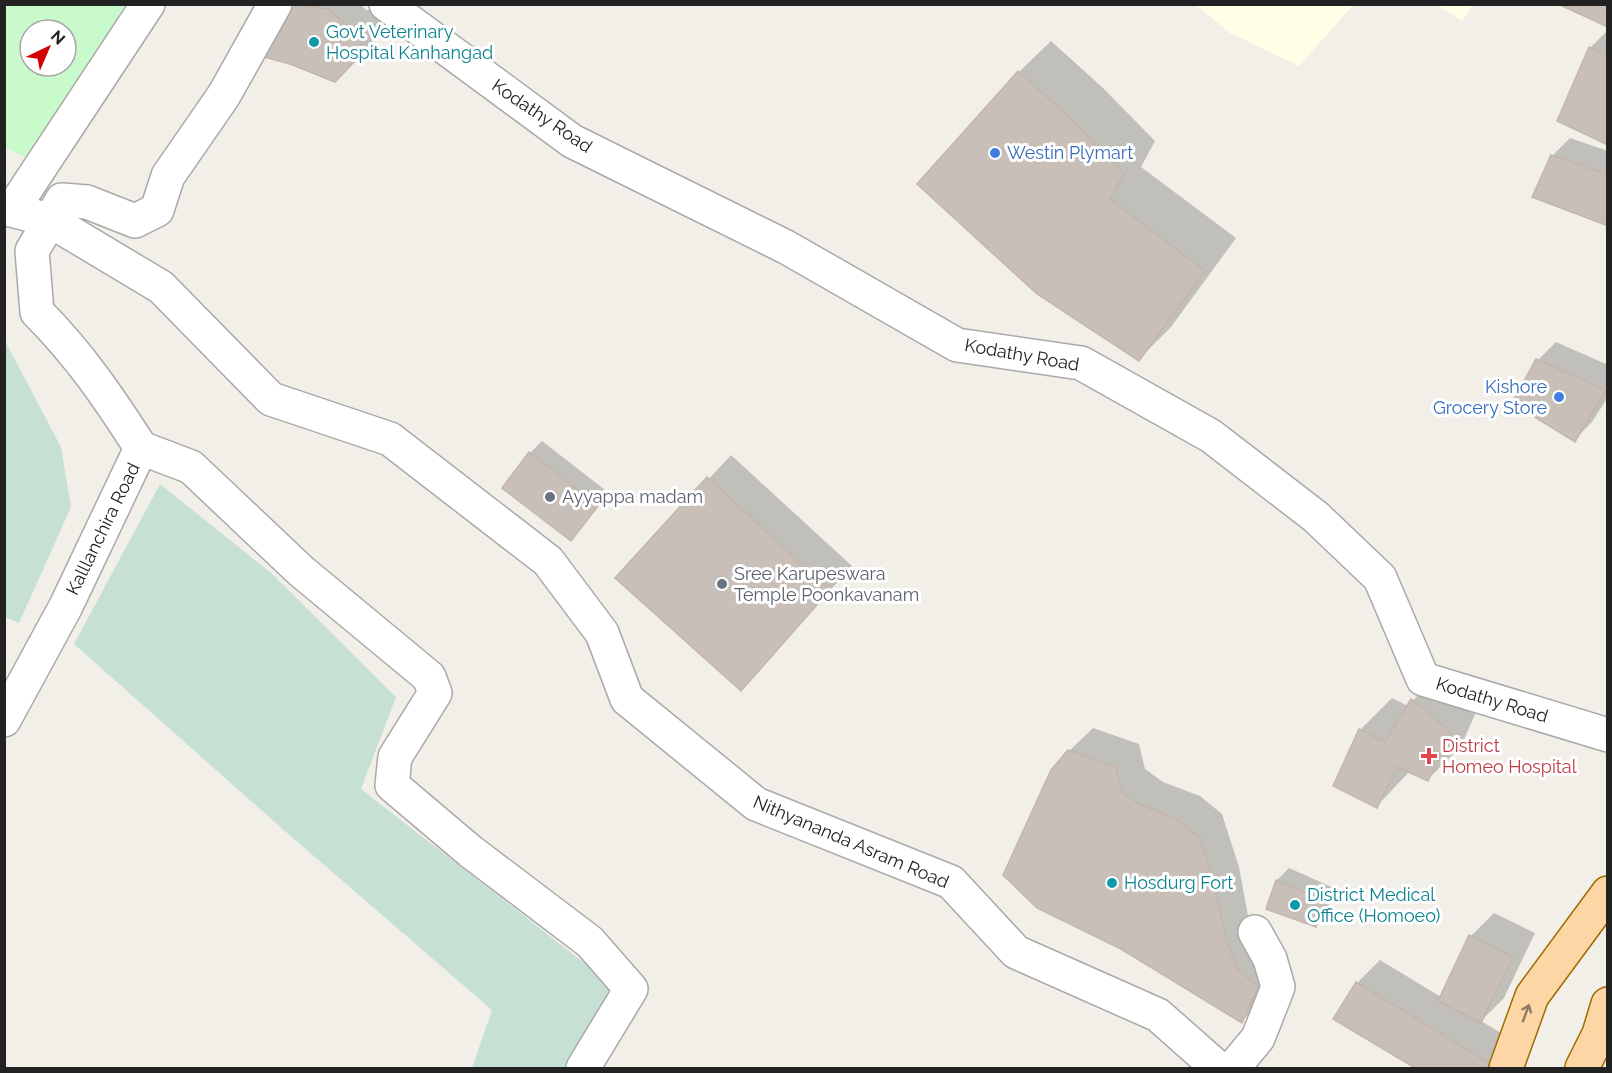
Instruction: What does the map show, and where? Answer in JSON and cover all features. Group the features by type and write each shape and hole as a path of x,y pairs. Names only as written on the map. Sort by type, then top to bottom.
{"main road":[{"path":"1506,1068 1532,996 1608,893"},
{"path":"1582,1068 1599,1034 1608,1004"}],"street":[{"path":"8,209 148,4"},
{"name":"Kalllanchira Road","path":"4,720 66,606 141,448 100,385 69,344 36,312 32,251 62,200 87,202 135,221 157,210 168,176 224,95 275,4"},
{"name":"Kodathy Road","path":"386,4 572,141 786,247 957,345 1081,363 1211,436 1316,517 1380,578 1423,679 1608,735"},
{"name":"Nithyananda Asram Road","path":"8,209 49,220 161,287 271,399 390,439 548,561 602,633 627,699 756,804 951,882 1017,952 1158,1015 1218,1068"},
{"path":"141,448 191,467 301,572 429,677 435,693 395,757 392,785 470,851 590,942 631,988 583,1068"},
{"path":"1233,1068 1258,1038 1278,987 1270,959 1255,932"}],"shaded area":[{"path":"1196,5 1353,5 1299,66 1230,33"},
{"path":"1437,5 1473,5 1462,21"},
{"path":"5,341 61,447 71,507 19,623 5,617"},
{"path":"160,484 271,573 396,697 361,789 614,986 574,1068 472,1068 492,1010 74,644"}],"green space":[{"path":"4,5 125,5 29,160 5,147"}],"building":[{"name":"Govt Veterinary Hospital Kanhangad","path":"285,4 329,9 348,27 366,27 355,61 335,82 290,64 260,56"},
{"path":"1558,4 1608,4 1608,27"},
{"path":"1589,47 1608,56 1608,145 1557,121"},
{"path":"1018,71 1071,119 1124,174 1110,199 1205,271 1139,361 1037,294 917,184"},
{"path":"1551,155 1608,175 1608,226 1532,197"},
{"name":"Kishore Grocery Store","path":"1536,359 1606,390 1575,442 1512,403"},
{"name":"Ayyappa madam","path":"529,452 598,506 571,541 502,488"},
{"name":"Sree Karupeswara Temple Poonkavanam","path":"707,477 830,590 741,691 615,578"},
{"name":"District Homeo Hospital","path":"1411,699 1451,732 1428,781 1397,767 1377,808 1333,786 1359,729 1385,742"},
{"name":"Hosdurg Fort","path":"1068,750 1116,767 1122,792 1139,804 1176,819 1200,838 1216,891 1226,940 1238,970 1258,986 1242,1023 1121,949 1037,908 1003,875 1051,770"},
{"name":"District Medical Office (Homoeo)","path":"1276,880 1323,900 1316,927 1266,909"},
{"path":"1469,935 1513,957 1481,1023 1438,1001"},
{"path":"1356,982 1489,1063 1485,1068 1415,1068 1333,1019"}],"place":[{"name":"Govt Veterinary Hospital Kanhangad","path":"314,42"},
{"name":"Westin Plymart","path":"995,153"},
{"name":"Kishore Grocery Store","path":"1559,397"},
{"name":"Ayyappa madam","path":"550,497"},
{"name":"Sree Karupeswara Temple Poonkavanam","path":"722,584"},
{"name":"District Homeo Hospital","path":"1429,756"},
{"name":"Hosdurg Fort","path":"1112,883"},
{"name":"District Medical Office (Homoeo)","path":"1295,905"}]}
